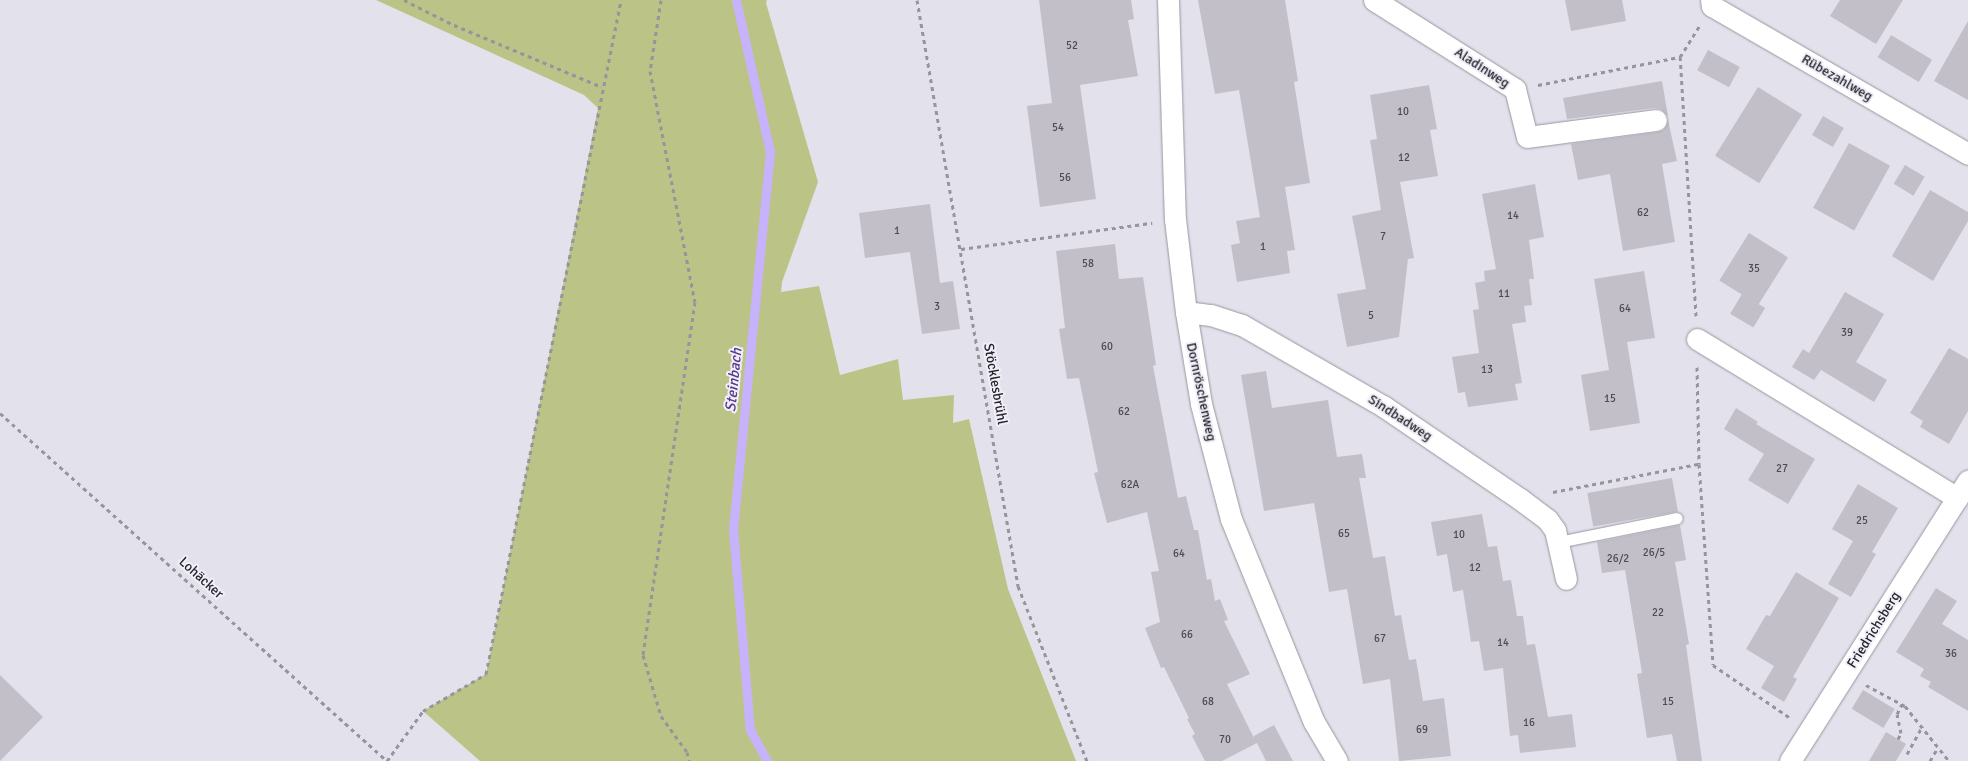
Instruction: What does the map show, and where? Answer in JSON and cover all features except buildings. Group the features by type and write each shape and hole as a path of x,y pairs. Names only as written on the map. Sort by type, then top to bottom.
{"street":[{"name":"Dornröschenweg","path":"1168,0 1175,219 1186,312 1201,404 1231,519 1314,722 1337,761"},
{"name":"Aladinweg","path":"1374,0 1394,5 1515,89 1528,136 1656,120"},
{"name":"Rübezahlweg","path":"1711,3 1968,154"},
{"name":"Sindbadweg","path":"1186,312 1211,315 1242,325 1383,406 1520,498 1547,519 1555,530 1566,578"},
{"name":"Friedrichsberg","path":"1697,339 1963,490 1811,732 1790,761"}],"lane":[{"path":"1558,542 1677,518"}],"path":[{"path":"404,0 454,25 602,87"},
{"path":"387,761 423,711 486,674 602,87 621,0"},
{"path":"661,0 650,71 695,302 643,655 661,716 687,752 689,761"},
{"name":"Stöcklesbrühl","path":"917,0 1018,586 1087,761"},
{"path":"1711,3 1680,58 1697,339 1699,464 1713,665 1811,732"},
{"path":"1515,89 1680,58"},
{"path":"961,249 1175,219"},
{"name":"Lohäcker","path":"0,413 387,761"},
{"path":"1520,498 1699,464"},
{"path":"1867,686 1902,704 1949,761"},
{"path":"1898,739 1901,733 1898,714 1902,704"},
{"path":"1907,754 1922,727"},
{"path":"1930,761 1938,748"}],"green space":[{"path":"376,0 767,0 766,3 818,182 782,282 781,292 819,286 840,375 898,359 903,400 954,395 953,423 969,419 1008,589 1076,761 480,761 423,711 486,674 598,108 584,95"}],"waterway":[{"name":"Steinbach","path":"736,0 770,152 733,529 750,730 767,761"}]}
